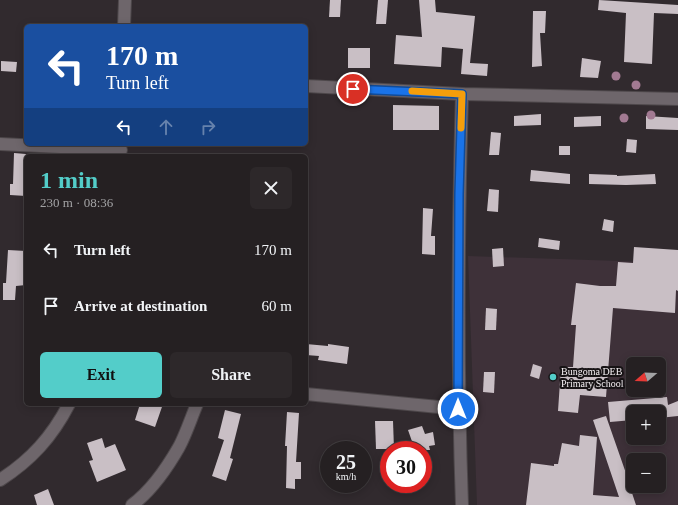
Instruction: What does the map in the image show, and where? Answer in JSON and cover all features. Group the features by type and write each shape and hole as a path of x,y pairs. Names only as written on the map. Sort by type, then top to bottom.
{"street":[{"path":"124,24 125,0"},
{"path":"308,86 462,94 678,99"},
{"path":"462,94 459,194 458,409 462,505"},
{"path":"0,144 24,145"},
{"path":"40,146 120,150"},
{"path":"308,394 458,409"},
{"path":"0,480 34,454 60,421 68,406"},
{"path":"132,505 140,499 158,478 179,446 196,406"}],"shaded area":[{"name":"Bungoma DEB Primary School","path":"468,256 678,263 678,505 477,505"}],"building":[{"path":"330,0 341,0 340,17 329,17"},
{"path":"378,0 388,0 386,24 376,24"},
{"path":"419,0 435,0 436,12 475,16 470,63 488,64 487,76 461,74 463,49 442,47 441,67 394,64 396,35 422,37"},
{"path":"599,0 678,5 678,14 654,13 652,64 624,62 626,13 598,10"},
{"path":"533,11 546,11 545,33 540,33 542,66 532,67"},
{"path":"348,48 370,48 370,68 348,68"},
{"path":"582,58 601,61 598,78 580,77"},
{"path":"1,61 17,62 16,72 1,71"},
{"path":"393,105 439,106 439,130 393,130"},
{"path":"541,114 541,125 514,126 514,116"},
{"path":"601,116 601,126 574,127 574,117"},
{"path":"646,116 678,118 678,130 646,129"},
{"path":"491,132 501,133 499,155 489,155"},
{"path":"627,139 637,140 636,153 626,152"},
{"path":"559,146 570,146 570,155 559,155"},
{"path":"14,153 26,154 24,154 24,196 10,195 10,184 13,184"},
{"path":"531,170 570,174 570,184 530,181"},
{"path":"589,174 617,176 655,174 656,184 589,184"},
{"path":"489,189 499,190 498,212 487,211"},
{"path":"423,208 433,209 431,236 435,236 435,255 422,254"},
{"path":"604,219 614,221 613,232 602,230"},
{"path":"539,238 560,241 559,250 538,247"},
{"path":"634,247 678,250 678,291 676,290 675,313 613,308 606,397 580,395 578,413 558,411 561,367 573,367 576,325 571,325 576,283 616,286 618,262 633,263"},
{"path":"503,248 504,266 493,267 492,249"},
{"path":"8,250 24,251 24,285 16,286 15,300 3,300 3,283 6,283"},
{"path":"486,308 497,309 496,330 485,330"},
{"path":"308,344 328,346 328,344 349,347 347,364 318,360 319,356 308,355"},
{"path":"533,364 542,367 539,379 530,376"},
{"path":"484,372 495,372 494,393 483,392"},
{"path":"667,397 668,405 678,401 678,416 666,417 666,405 626,405 626,421 610,422 608,402"},
{"path":"139,406 162,406 155,427 135,420"},
{"path":"225,410 241,414 230,458 233,459 226,481 212,476 224,440 218,438"},
{"path":"287,412 299,413 296,462 301,462 301,479 295,479 295,489 286,488 287,446 285,446"},
{"path":"606,416 626,473 626,493 632,493 636,505 526,505 531,463 554,466 554,464 558,464 562,443 579,446 580,435 597,437 593,495 619,497 593,420"},
{"path":"375,421 393,421 394,441 380,441 380,449 376,449"},
{"path":"422,426 425,434 433,432 435,445 432,446 432,441 412,441 408,430"},
{"path":"102,438 105,448 115,444 126,470 97,482 89,461 93,460 87,443"},
{"path":"48,489 54,505 37,505 34,495"}],"slow traffic":[{"path":"412,91 462,94 461,128"}],"place":[{"name":"Bungoma DEB Primary School","path":"553,377"}],"route":[{"path":"353,89 462,94 459,194 458,409"}]}
